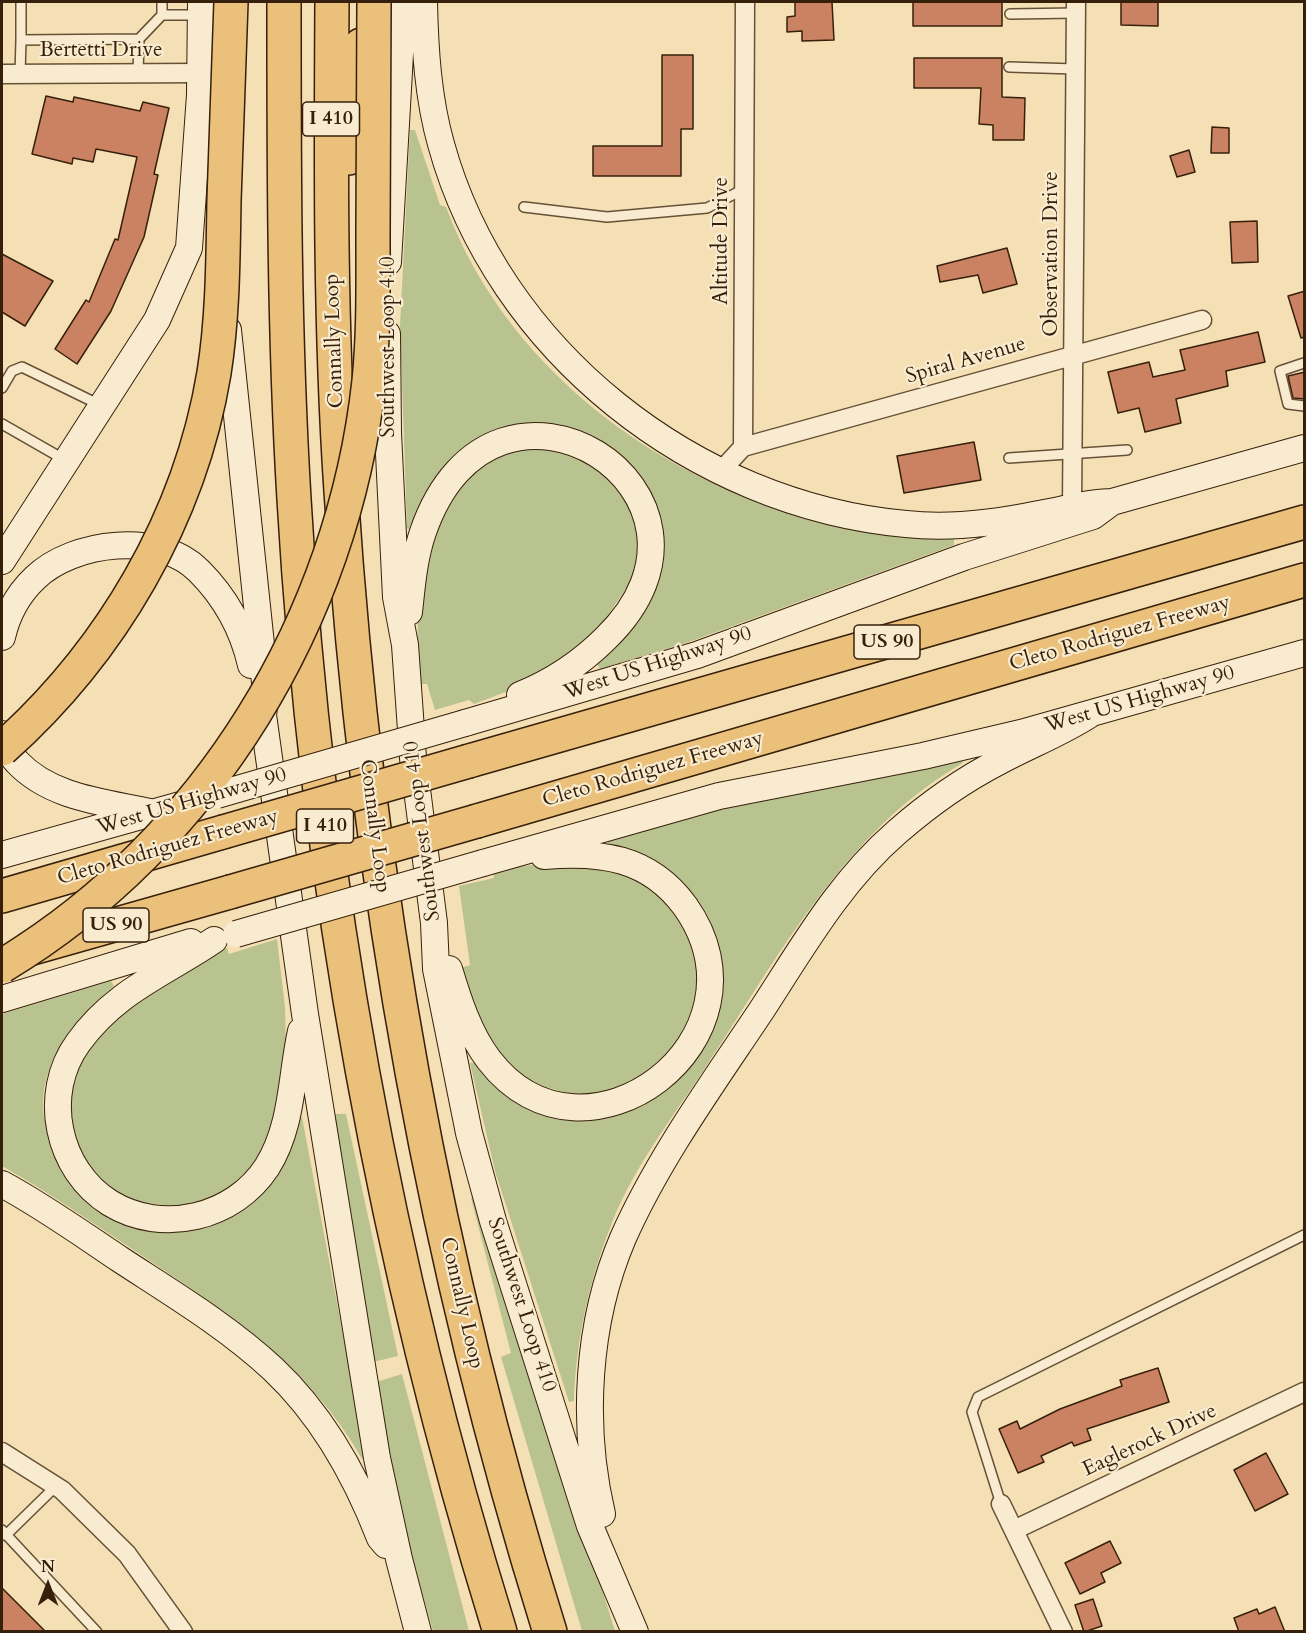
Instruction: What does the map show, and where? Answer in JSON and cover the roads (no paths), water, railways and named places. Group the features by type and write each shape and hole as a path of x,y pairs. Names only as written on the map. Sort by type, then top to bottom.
{"highway":[{"path":"2,749 67,683 122,609 163,534 193,455 210,390 220,322 231,2"},
{"name":"I 410","path":"284,2 285,295 294,502 307,671 327,843 365,1078 405,1279 456,1480 500,1632"},
{"name":"Connally Loop","path":"332,2 332,236 336,408 347,578 361,728 390,939 420,1118 448,1252 516,1520 550,1632"},
{"path":"332,236 350,153 365,2"},
{"path":"2,966 61,926 109,887 152,845 197,794 234,745 269,690 300,630 330,559 353,477 369,377 373,318 374,2"},
{"name":"Cleto Rodriguez Freeway","path":"2,896 1305,522"},
{"name":"Cleto Rodriguez Freeway","path":"2,957 1305,580"}],"main road":[{"name":"Southwest Loop 410","path":"403,2 392,168 386,356 396,597 405,645 413,758 434,923 436,969 464,1109 482,1183 590,1526 633,1626"},
{"path":"424,2 430,87 441,145 464,207 495,265 543,332 609,399 649,432 720,472 811,506 854,517 905,524 954,525 988,522 1090,502 1112,502"},
{"path":"2,561 157,320 189,248 201,73 201,8"},
{"path":"201,73 212,79 214,84 220,238 266,692 263,715"},
{"path":"405,645 413,574 425,526 449,481 470,459 489,447 510,440 551,437 589,448 622,473 640,502 649,535 647,571 635,604 616,628 582,660 535,688 493,705 470,722"},
{"name":"West US Highway 90","path":"2,855 156,813 697,654 964,557 1094,516 1112,502 1305,448"},
{"path":"2,637 15,603 35,577 60,561 116,545 139,545 170,552 198,570 239,623 263,715 305,1014 377,1458 418,1632"},
{"name":"West US Highway 90","path":"2,999 188,943 225,937 719,796 944,752 1089,715 1305,653"},
{"path":"633,1626 598,1495 593,1460 591,1402 595,1344 607,1285 623,1239 641,1201 673,1147 817,926 869,858 918,814 963,782 1002,759 1061,733 1089,715"},
{"path":"2,734 16,761 40,781 69,795 156,813"},
{"path":"434,923 456,992 477,1041 496,1068 522,1089 560,1104 597,1105 622,1100 643,1092 673,1069 687,1052 703,1018 709,979 706,953 700,934 680,900 654,874 617,857 589,854 494,860"},
{"path":"225,937 141,982 112,1005 82,1037 66,1064 57,1100 60,1134 76,1167 102,1198 125,1211 141,1216 179,1219 214,1211 247,1190 266,1168 281,1135 305,1014"},
{"path":"2,1184 188,1304 273,1369 303,1401 326,1433 353,1478 380,1538 399,1559"}],"street":[{"name":"Altitude Drive","path":"743,447 746,2"},
{"name":"Observation Drive","path":"1072,507 1076,7"},
{"name":"Bertetti Drive","path":"11,74 201,73"},
{"name":"Spiral Avenue","path":"743,447 1202,320"},
{"path":"720,472 743,447"},
{"name":"Eaglerock Drive","path":"1014,1530 1305,1392"},
{"path":"2,1452 56,1486 127,1554 183,1632"},
{"path":"1001,1504 1063,1632"}],"lane":[{"path":"11,74 21,40 21,2"},
{"path":"162,2 162,15"},
{"path":"1010,14 1076,7"},
{"path":"138,74 139,39 162,15 201,8"},
{"path":"21,40 139,39"},
{"path":"1009,67 1076,69"},
{"path":"524,207 607,217 707,208 744,189"},
{"path":"1305,363 1280,371 1288,404 1305,406"},
{"path":"2,388 12,371 22,367 102,407"},
{"path":"2,424 66,461"},
{"path":"1009,458 1127,450"},
{"path":"1001,1504 972,1412 978,1397 1305,1235"},
{"path":"56,1486 3,1533 98,1632"}]}
